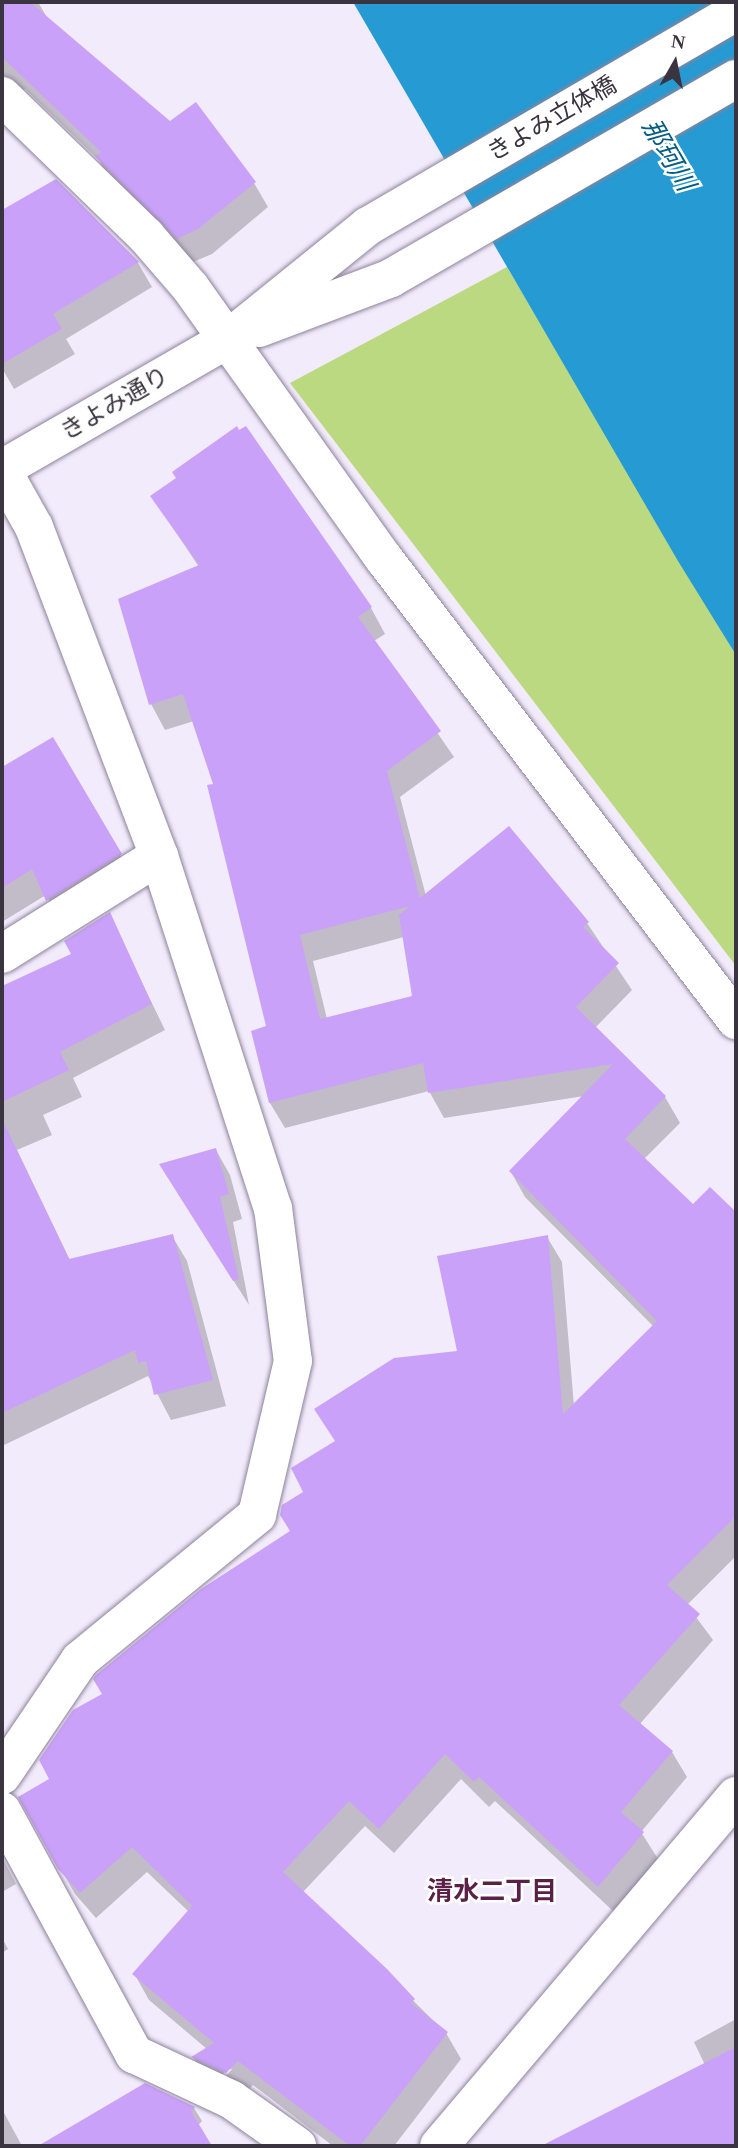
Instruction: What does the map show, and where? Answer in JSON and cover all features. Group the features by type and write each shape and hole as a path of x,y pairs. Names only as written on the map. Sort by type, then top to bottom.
{"street":[{"name":"きよみ立体橋","path":"368,226 736,12"},
{"name":"きよみ通り","path":"228,339 391,278 736,79"},
{"path":"2,96 146,236 228,339 385,560 736,1020"},
{"name":"きよみ通り","path":"2,470 228,339 368,226"},
{"path":"2,470 34,527 159,856 273,1208 293,1361 257,1515 80,1660 2,1775"},
{"path":"2,954 159,856"},
{"path":"439,2146 736,1796"},
{"path":"2,1811 134,2054 232,2100 297,2146"}],"green space":[{"path":"507,267 736,655 736,966 290,383"}],"water":[{"name":"那珂川","path":"353,2 736,2 736,655 678,561"}],"building":[{"path":"2,2 30,2 170,121 196,102 256,182 198,229 177,239 95,156 101,152 2,57"},
{"path":"56,179 139,262 53,314 62,329 2,364 2,210"},
{"path":"237,426 239,430 246,426 372,607 358,617 441,731 387,771 420,898 509,826 589,922 583,927 619,963 576,1007 666,1096 625,1139 693,1204 710,1187 736,1212 736,1516 667,1585 700,1614 619,1705 673,1751 621,1812 644,1832 598,1887 479,1777 474,1782 445,1754 379,1829 349,1801 283,1872 387,1969 415,1999 411,2003 448,2032 360,2146 350,2146 238,2061 226,2073 191,2057 214,2043 132,1974 192,1906 132,1847 80,1893 58,1869 18,1797 49,1779 39,1760 73,1710 102,1694 93,1679 96,1675 201,1589 290,1531 280,1515 282,1505 303,1492 291,1468 335,1441 314,1409 394,1358 457,1351 437,1256 548,1235 563,1414 657,1321 509,1171 613,1064 428,1093 423,1063 269,1103 251,1031 266,1026 207,785 213,784 183,694 149,705 118,599 199,565 150,496 176,478 172,472","holes":["410,906 399,915 412,996 320,1019 300,935"]},
{"path":"53,737 122,854 46,901 32,869 2,888 2,767"},
{"path":"110,912 152,1004 60,1052 69,1070 2,1102 2,986 71,954 64,941"},
{"path":"2,1119 69,1259 173,1234 213,1380 154,1395 146,1361 138,1363 135,1350 2,1413"},
{"path":"216,1148 229,1194 220,1197 239,1279 233,1281 159,1164"},
{"path":"736,2047 736,2146 541,2146"},
{"path":"145,2083 195,2107 191,2111 212,2146 38,2146"}],"district":[{"name":"清水二丁目","path":"492,1892"}]}
